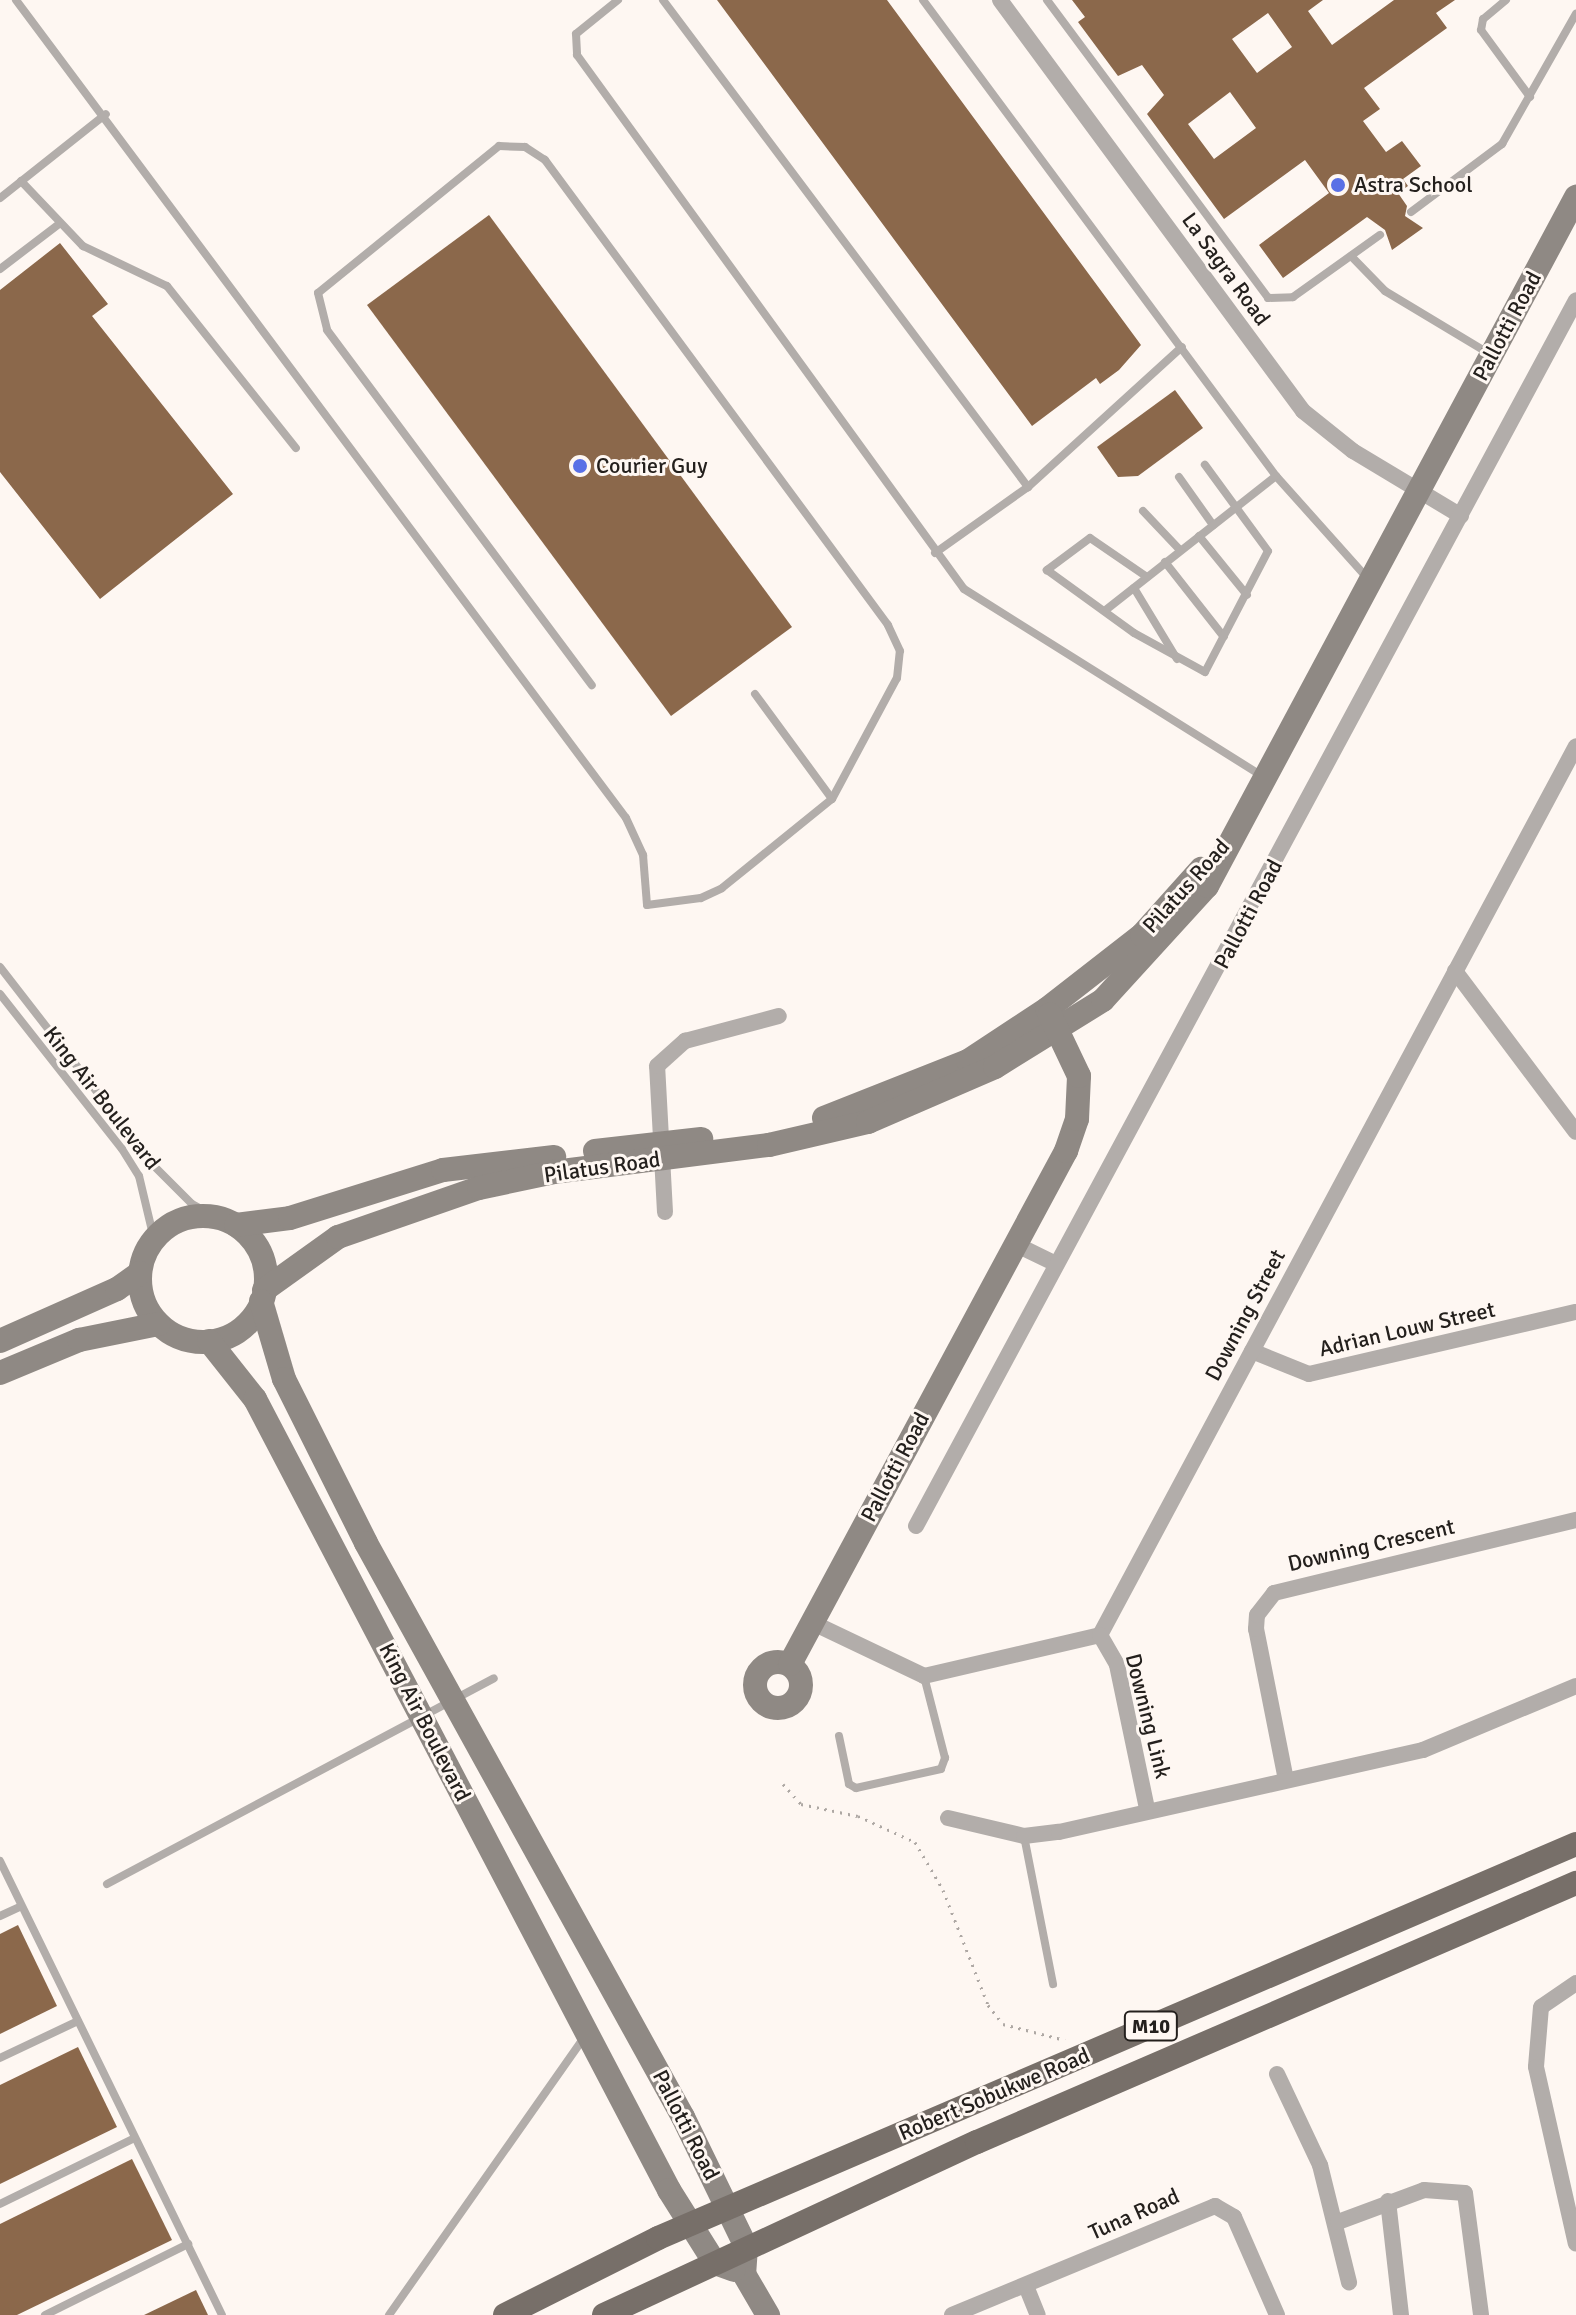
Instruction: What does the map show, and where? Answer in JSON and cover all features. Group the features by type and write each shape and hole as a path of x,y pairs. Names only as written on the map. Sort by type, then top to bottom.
{"main road":[{"name":"Robert Sobukwe Road","path":"505,2315 690,2224 1576,1844"},
{"name":"Robert Sobukwe Road","path":"604,2315 746,2247 1576,1883"}],"street":[{"name":"La Sagra Road","path":"1000,0 1303,411 1461,516"},
{"name":"Pallotti Road","path":"1232,834 1371,583 1576,197"},
{"name":"Pallotti Road","path":"916,1526 1576,300"},
{"name":"Downing Street","path":"1100,1635 1455,971 1571,769 1576,746"},
{"name":"Pilatus Road","path":"263,1296 338,1237 428,1202 660,1149 822,1119 968,1061 1052,1019 1142,935 1232,834"},
{"path":"1455,971 1576,1132"},
{"path":"665,1212 655,1078 666,1053 685,1041 779,1016"},
{"name":"Pallotti Road","path":"790,1664 1015,1244 1077,1119 1079,1076 1052,1019"},
{"name":"Pilatus Road","path":"225,1221 290,1218 443,1170 660,1149"},
{"path":"0,1341 117,1289 140,1273 154,1239 190,1217 225,1221 258,1248 263,1296 246,1324 209,1341 173,1335 158,1324 147,1309 140,1273"},
{"path":"1015,1244 1056,1264"},
{"name":"King Air Boulevard","path":"263,1296 284,1379 449,1702 643,2042"},
{"name":"Adrian Louw Street","path":"1252,1351 1309,1374 1576,1312"},
{"path":"0,1373 79,1340 158,1324"},
{"name":"King Air Boulevard","path":"209,1341 255,1399 628,2111"},
{"name":"Downing Crescent","path":"1286,1780 1257,1639 1257,1615 1274,1593 1576,1520"},
{"path":"811,1622 924,1676 1100,1635"},
{"name":"Downing Link","path":"1100,1635 1117,1665 1147,1809"},
{"path":"948,1818 1024,1836 1423,1750 1576,1686"},
{"path":"1576,1983 1541,2007 1536,2067 1540,2108 1570,2184 1576,2244"},
{"name":"Pallotti Road","path":"643,2042 746,2247"},
{"path":"1277,2074 1306,2127 1338,2222 1349,2282"},
{"name":"Pallotti Road","path":"628,2111 715,2263"},
{"path":"1338,2222 1424,2190 1460,2191 1469,2197 1481,2315"},
{"path":"1388,2201 1401,2315"},
{"name":"Tuna Road","path":"952,2315 1215,2206 1229,2211 1241,2228 1277,2315"},
{"path":"746,2247 744,2274 768,2315"},
{"path":"715,2263 744,2274"},
{"path":"1026,2286 1038,2315"}],"lane":[{"path":"16,0 106,114 626,818 643,855 647,905 681,903 722,888 832,799 897,678 896,636 545,160 525,147 499,146 318,293 327,330 592,685"},
{"path":"618,0 576,34 577,55 935,553 985,605 1265,777"},
{"path":"663,0 1028,487"},
{"path":"923,0 1276,476 1371,583"},
{"path":"1047,0 1263,294 1287,300 1380,235"},
{"path":"1506,0 1483,19 1481,30 1530,97"},
{"path":"1411,212 1502,144 1576,14"},
{"path":"0,198 106,114"},
{"path":"21,181 59,224 93,251 167,286 296,448"},
{"path":"0,269 59,224"},
{"path":"1351,256 1385,291 1491,354"},
{"path":"935,553 1028,487 1182,347"},
{"path":"1147,577 1090,538 1049,566 1049,574 1107,609 1178,660 1205,672 1268,551 1205,465"},
{"path":"1107,609 1276,476"},
{"path":"1179,477 1213,525"},
{"path":"1143,511 1180,550"},
{"path":"1199,536 1247,595"},
{"path":"1165,562 1224,637"},
{"path":"1134,588 1178,660"},
{"path":"755,694 832,799"},
{"name":"King Air Boulevard","path":"0,967 155,1167 192,1204 225,1221"},
{"name":"King Air Boulevard","path":"0,994 130,1162 154,1239"},
{"path":"839,1736 849,1784 856,1788 941,1769 945,1758 924,1676"},
{"path":"107,1884 494,1678"},
{"path":"1024,1836 1053,1984"},
{"path":"0,1861 222,2315"},
{"path":"0,1916 21,1906"},
{"path":"0,2058 78,2021"},
{"path":"389,2315 587,2034"},
{"path":"0,2204 135,2138"},
{"path":"45,2315 188,2244"}],"path":[{"path":"783,1784 801,1804 858,1816 915,1842 943,1890 988,2005 1018,2031 1070,2041"}],"building":[{"path":"717,0 887,0 1141,345 1119,370 1100,384 1096,378 1032,426"},
{"path":"1072,0 1323,0 1308,11 1332,45 1394,0 1455,0 1436,13 1447,28 1364,88 1380,109 1363,121 1386,152 1402,141 1421,166 1403,179 1408,186 1398,193 1407,206 1405,216 1423,228 1392,250 1385,230 1367,217 1283,278 1259,245 1329,193 1305,160 1224,219 1147,114 1164,95 1142,65 1118,76 1078,22 1085,17","holes":["1268,13 1292,47 1257,73 1232,39","1230,92 1256,128 1214,159 1188,124"]},
{"name":"Courier Guy","path":"489,215 792,627 671,716 367,305"},
{"path":"60,243 108,304 92,316 233,494 100,599 0,472 0,290"},
{"path":"1175,390 1203,428 1138,476 1118,477 1097,447"},
{"path":"18,1925 57,2006 0,2034 0,1934"},
{"path":"78,2047 117,2127 0,2184 0,2085"},
{"path":"132,2159 172,2240 17,2315 0,2315 0,2224"},
{"path":"196,2290 208,2315 144,2315"}],"place":[{"name":"Astra School","path":"1338,185"},
{"name":"Courier Guy","path":"580,466"}]}
